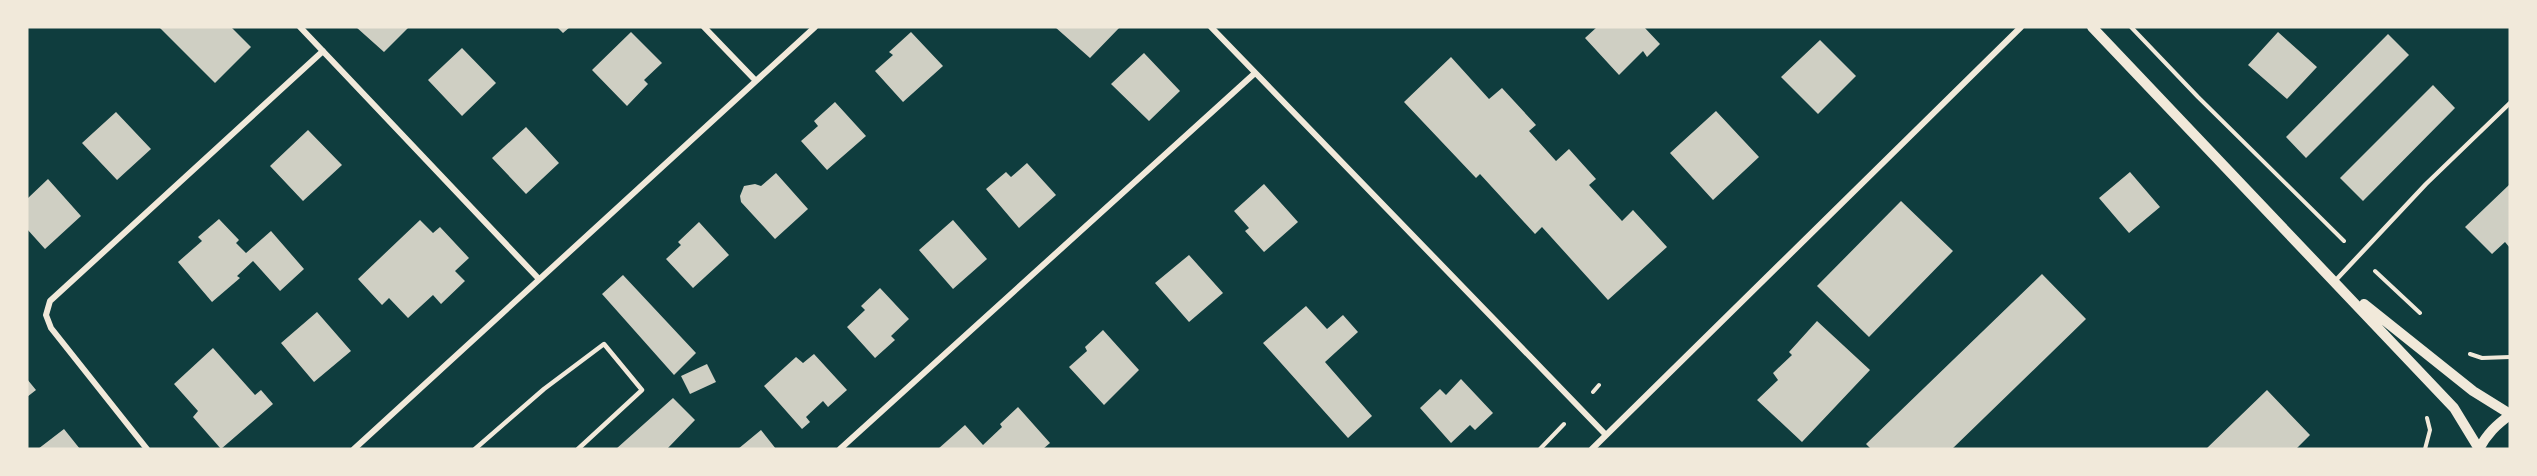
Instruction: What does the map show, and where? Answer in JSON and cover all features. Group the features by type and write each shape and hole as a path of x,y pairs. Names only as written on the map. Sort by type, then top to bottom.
{"street":[{"path":"300,27 538,278"},
{"path":"704,27 756,81"},
{"path":"354,449 538,278 815,27"},
{"path":"1211,27 1606,435"},
{"path":"1592,449 2021,27"},
{"path":"2092,27 2454,408 2479,449 2495,425 2510,415 2473,391 2335,281"},
{"path":"147,449 51,328 46,315 50,301 323,51"},
{"path":"840,449 1255,73"}],"lane":[{"path":"2335,281 2426,184 2510,104"},
{"path":"476,449 544,389 604,344 642,390 578,449"}],"path":[{"path":"2131,27 2198,97 2359,256 2423,315"},
{"path":"2463,349 2482,358 2510,357"}],"building":[{"path":"159,27 231,27 251,47 215,83"},
{"path":"356,27 409,27 384,52"},
{"path":"557,27 570,27 563,33"},
{"path":"1055,27 1120,27 1090,58"},
{"path":"1597,27 1644,27 1660,44 1647,57 1643,51 1619,75 1585,38"},
{"path":"631,32 662,63 644,80 648,84 627,106 592,70"},
{"path":"911,32 943,66 903,102 875,71 893,55 889,52"},
{"path":"2278,32 2317,67 2287,99 2248,65"},
{"path":"2388,34 2409,55 2306,158 2286,137"},
{"path":"1820,40 1856,76 1818,114 1781,77"},
{"path":"462,48 496,83 462,116 428,80"},
{"path":"1144,53 1180,91 1149,121 1111,84"},
{"path":"1451,57 1489,99 1502,88 1536,125 1529,131 1556,161 1569,149 1596,179 1589,185 1622,221 1633,210 1667,247 1608,300 1542,227 1535,234 1480,174 1476,178 1404,102"},
{"path":"2433,85 2455,108 2363,201 2340,178"},
{"path":"835,102 866,136 827,170 801,141 818,126 814,121"},
{"path":"1716,111 1759,157 1713,200 1670,153"},
{"path":"116,112 151,149 117,180 82,143"},
{"path":"526,127 559,163 526,194 492,158"},
{"path":"308,130 342,165 303,201 270,166"},
{"path":"1027,163 1056,195 1019,228 986,189 1006,172 1011,177"},
{"path":"2130,172 2160,207 2129,233 2099,198"},
{"path":"776,173 808,209 775,239 741,202 740,196 744,186 755,184 761,186"},
{"path":"48,179 81,216 45,249 27,229 27,199"},
{"path":"1264,184 1298,222 1264,252 1245,231 1249,228 1234,211"},
{"path":"2510,184 2510,248 2505,242 2492,254 2465,227"},
{"path":"1901,201 1953,251 1869,337 1817,286"},
{"path":"219,219 239,240 236,243 246,253 271,231 304,269 280,291 253,261 237,276 240,278 212,302 178,262 202,241 198,237"},
{"path":"420,220 433,233 440,227 469,258 455,271 465,281 441,304 433,295 408,318 389,298 382,305 358,279"},
{"path":"953,220 987,259 953,289 919,250"},
{"path":"699,222 729,255 693,288 666,259 681,245 678,242"},
{"path":"1189,255 1223,293 1189,322 1155,283"},
{"path":"2042,274 2086,319 1952,449 1871,449 1866,444"},
{"path":"623,275 696,353 674,375 602,294"},
{"path":"880,288 909,319 891,336 895,340 875,358 847,327 865,310 861,306"},
{"path":"1306,306 1327,329 1343,315 1358,332 1325,362 1372,416 1348,438 1263,343"},
{"path":"317,312 351,351 314,382 281,343"},
{"path":"1817,321 1870,370 1802,442 1757,400 1778,380 1773,373 1792,355 1789,352"},
{"path":"1103,330 1139,370 1104,405 1069,367 1087,351 1085,347"},
{"path":"213,348 255,395 261,390 273,404 221,449 193,417 198,411 174,384"},
{"path":"814,354 847,390 828,407 823,401 806,417 810,422 802,429 764,386 796,357 803,363"},
{"path":"707,364 716,382 690,394 681,376"},
{"path":"27,379 36,390 27,397"},
{"path":"1461,379 1493,413 1475,430 1470,425 1451,443 1420,408 1440,389 1446,395"},
{"path":"2267,390 2310,435 2296,449 2206,449"},
{"path":"673,398 695,420 667,449 616,449"},
{"path":"1018,407 1050,443 1043,449 938,449 965,425 983,445"},
{"path":"64,429 80,449 38,449"},
{"path":"761,430 776,449 738,449"}]}
